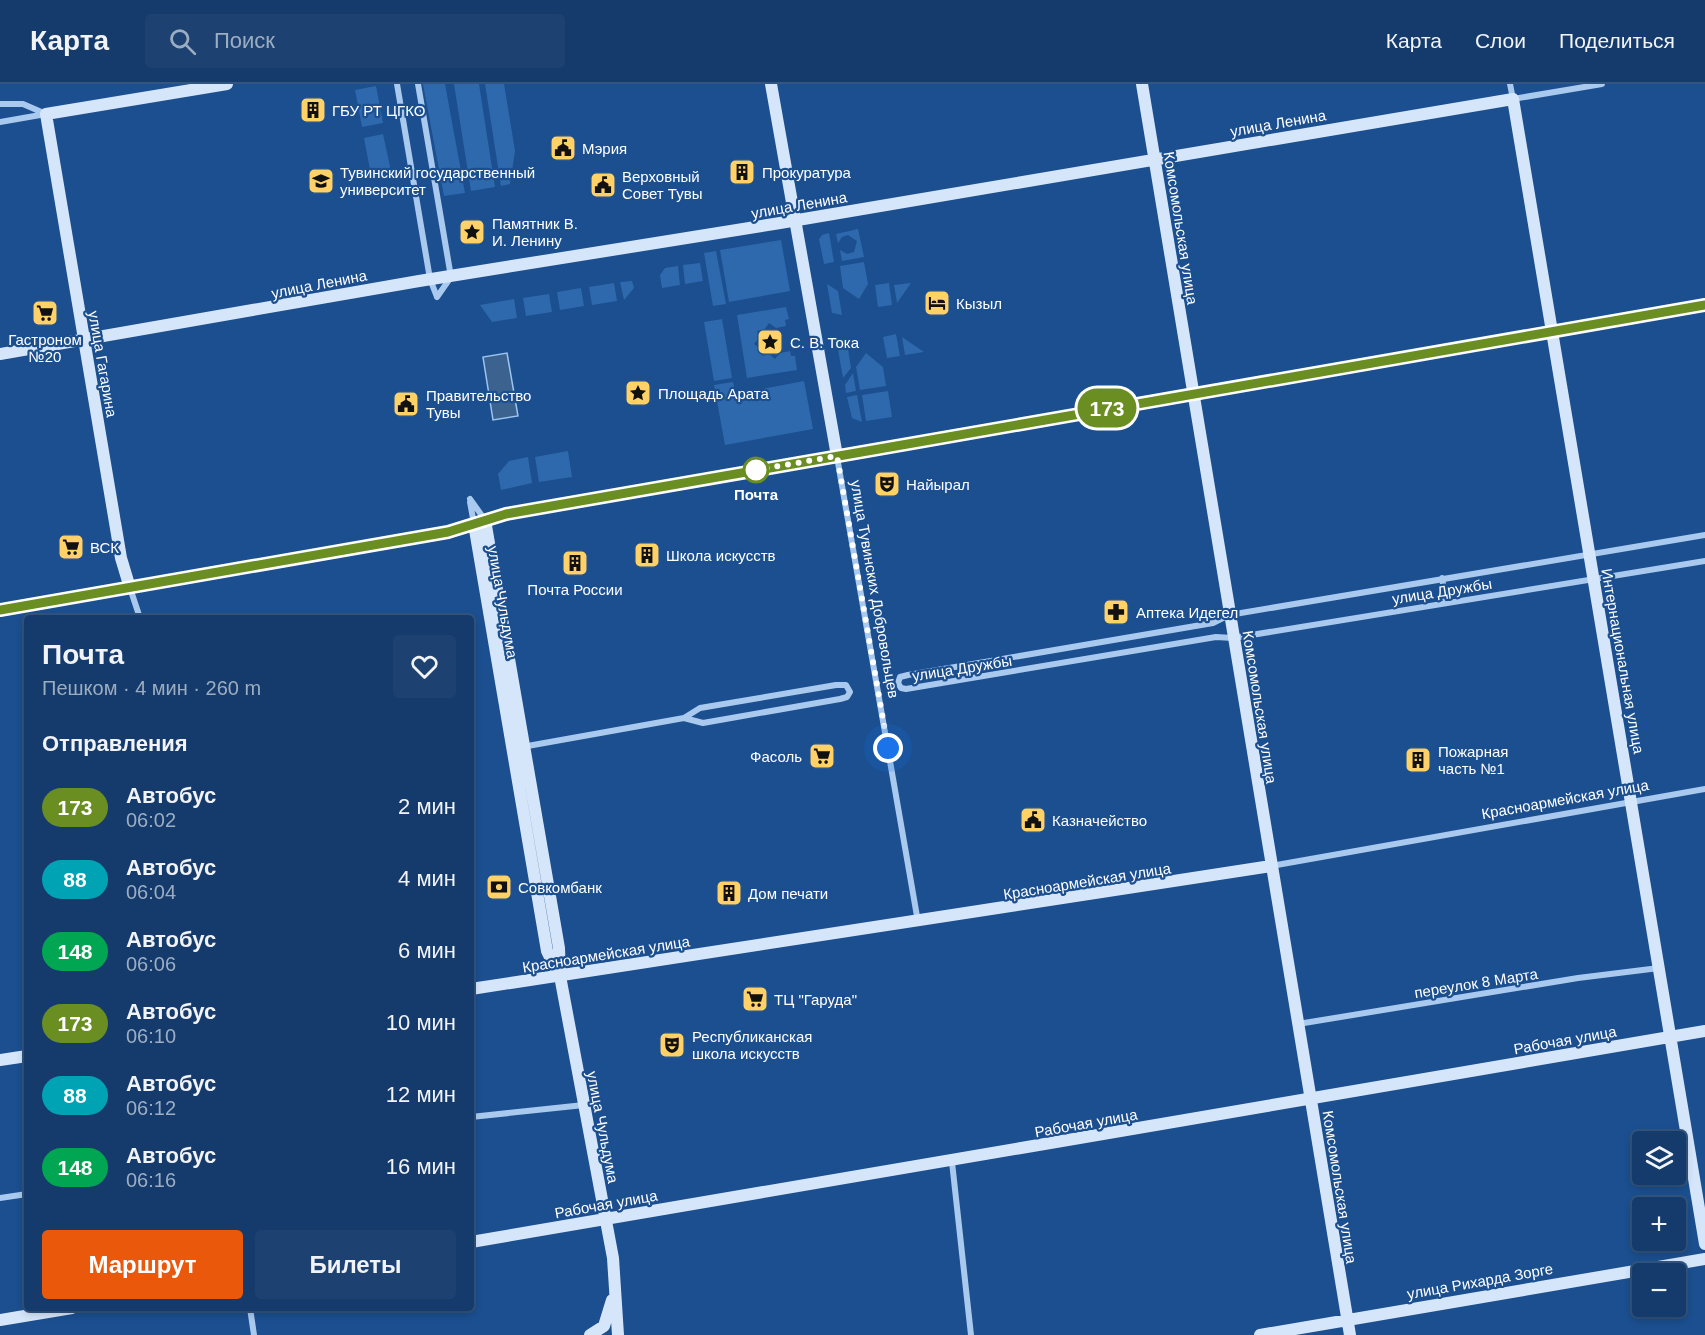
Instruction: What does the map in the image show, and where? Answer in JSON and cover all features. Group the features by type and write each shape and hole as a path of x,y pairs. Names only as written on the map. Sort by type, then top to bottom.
{"street":[{"path":"0,122 227,84"},
{"path":"397,84 430,279 437,297 451,277 418,84"},
{"name":"улица Тувинских Добровольцев","path":"771,84 918,921"},
{"name":"Комсомольская улица","path":"1142,84 1350,1335"},
{"name":"Интернациональная улица","path":"1510,84 1705,1244"},
{"name":"улица Ленина","path":"0,354 430,279 1602,84"},
{"path":"0,104 23,104 45,114"},
{"name":"улица Гагарина","path":"45,114 121,558 139,615"},
{"path":"0,610 448,532 506,514 1705,305"},
{"name":"улица Чульдума","path":"480,522 519,748 559,948 560,976 606,1219 615,1284 618,1335"},
{"name":"улица Дружбы","path":"1705,535 1229,615 1213,622 905,675 900,677 898,683 906,689 1216,637 1233,638 1705,561"},
{"path":"1442,578 1446,602"},
{"path":"994,660 997,674"},
{"path":"519,748 684,718 700,708 836,684 846,685 850,692 847,697 840,699 703,723 684,718"},
{"name":"Красноармейская улица","path":"474,989 1271,866 1705,789"},
{"name":"переулок 8 Марта","path":"1298,1024 1578,978 1659,968"},
{"name":"Рабочая улица","path":"474,1241 952,1162 1705,1031"},
{"path":"0,1060 24,1056"},
{"path":"474,1117 584,1105"},
{"path":"952,1162 971,1335"},
{"path":"0,1198 24,1194"},
{"name":"улица Рихарда Зорге","path":"1260,1335 1705,1258"},
{"name":"улица Чульдума","path":"598,1334 609,1313 615,1284"},
{"path":"0,1320 54,1311"},
{"path":"250,1311 254,1335"}],"shaded area":[{"path":"423,84 445,84 465,193 444,196"},
{"path":"454,84 479,84 495,187 471,191"},
{"path":"485,84 504,84 515,151 510,184 501,186"},
{"path":"376,86 383,123 362,127 355,90"},
{"path":"383,134 391,171 371,175 364,138"},
{"path":"858,229 864,257 842,261 840,250 847,254 854,252 857,241 848,235 842,237 838,243 836,234"},
{"path":"829,233 834,262 824,264 819,239 822,235"},
{"path":"781,240 790,291 729,302 720,250"},
{"path":"716,251 726,304 713,306 704,253"},
{"path":"864,262 868,284 859,299 843,288 840,266"},
{"path":"700,263 703,281 685,284 683,265"},
{"path":"678,266 680,285 662,288 660,275 665,268"},
{"path":"632,281 634,288 624,300 620,282"},
{"path":"614,283 617,301 592,305 589,287"},
{"path":"889,283 892,305 878,307 875,285"},
{"path":"911,283 897,303 894,285"},
{"path":"827,284 838,291 842,315 832,313"},
{"path":"581,288 584,306 560,310 557,292"},
{"path":"549,294 552,312 526,316 523,298"},
{"path":"514,299 517,318 492,322 480,305"},
{"path":"786,307 789,319 785,320 786,326 776,328 769,323 764,330 757,331 759,338 754,344 761,349 762,356 769,354 775,359 780,353 790,351 791,356 795,356 797,370 747,378 737,315"},
{"path":"722,319 732,378 714,381 704,322"},
{"path":"896,334 900,356 887,358 883,337"},
{"path":"902,337 924,352 905,355"},
{"path":"847,342 851,368 843,378 837,344"},
{"path":"507,353 518,416 493,420 483,357"},
{"path":"866,353 883,367 886,386 860,390 856,367"},
{"path":"853,373 856,391 846,393 845,385"},
{"path":"804,381 813,429 725,445 714,385 733,382 736,394"},
{"path":"888,391 892,417 866,421 862,395"},
{"path":"857,395 862,422 852,418 847,397"},
{"path":"568,451 572,477 539,482 535,457"},
{"path":"528,457 532,483 501,490 498,474 509,461"}],"bus line":[{"name":"173","path":"0,610 448,532 506,514 1705,305"}],"place":[{"name":"ГБУ РТ ЦГКО","path":"313,110"},
{"name":"Мэрия","path":"563,148"},
{"name":"Прокуратура","path":"742,172"},
{"name":"Тувинский государственный университет","path":"321,181"},
{"name":"Верховный Совет Тувы","path":"603,185"},
{"name":"Памятник В. И. Ленину","path":"472,232"},
{"name":"Кызыл","path":"937,303"},
{"name":"Гастроном №20","path":"45,313"},
{"name":"С. В. Тока","path":"770,342"},
{"name":"Площадь Арата","path":"638,393"},
{"name":"Правительство Тувы","path":"406,404"},
{"name":"Почта","path":"756,470"},
{"name":"Найырал","path":"887,484"},
{"name":"ВСК","path":"71,547"},
{"name":"Школа искусств","path":"647,555"},
{"name":"Почта России","path":"575,563"},
{"name":"Аптека Идегел","path":"1116,612"},
{"name":"Фасоль","path":"822,756"},
{"name":"Пожарная часть №1","path":"1418,760"},
{"name":"Казначейство","path":"1033,820"},
{"name":"Совкомбанк","path":"499,887"},
{"name":"Дом печати","path":"729,893"},
{"name":"ТЦ \"Гаруда\"","path":"755,999"},
{"name":"Республиканская школа искусств","path":"672,1045"}],"route":[{"path":"756,470 837,456 888,748"}]}
